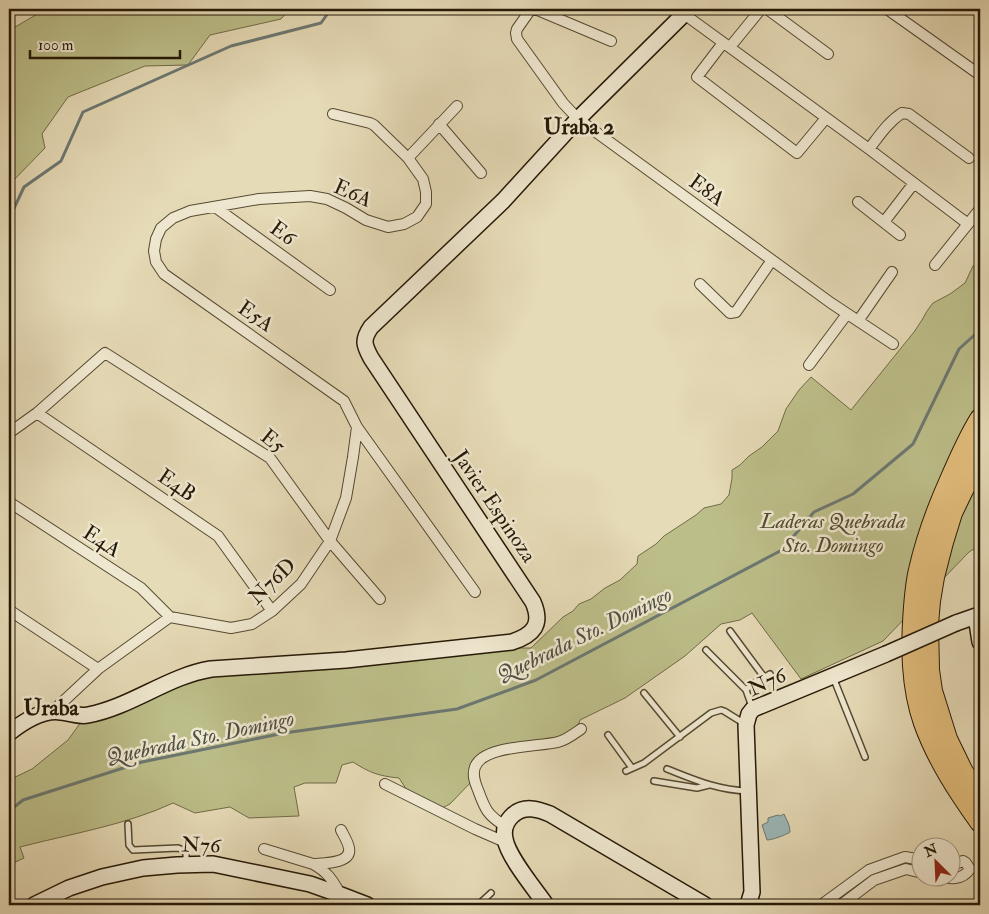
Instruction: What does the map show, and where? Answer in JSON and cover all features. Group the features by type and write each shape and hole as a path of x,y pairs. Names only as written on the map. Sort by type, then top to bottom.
{"highway":[{"path":"980,419 958,460 936,515 918,571 912,628 914,680 924,722 933,745 951,778 980,822"},
{"path":"980,458 952,512 934,577 928,624 929,670 932,691 947,739 963,772 980,795"}],"street":[{"path":"533,9 611,41"},
{"name":"E8A","path":"533,9 517,29 516,36 562,103 578,119 847,314 893,344"},
{"path":"761,9 697,77 797,153 826,118"},
{"path":"767,9 828,54"},
{"path":"887,9 980,75"},
{"path":"687,11 727,45 968,224"},
{"name":"Javier Espinoza","path":"53,711 75,716 102,712 187,675 211,669 346,660 512,642 530,634 536,626 538,618 533,602 371,358 366,349 364,339 371,327 503,201 578,119 687,11"},
{"path":"333,114 374,125 408,158 457,106"},
{"path":"869,149 895,117 902,113 909,114 969,158"},
{"path":"439,124 481,173"},
{"name":"E6A","path":"161,228 173,218 190,211 259,199 310,196 327,199 366,220 388,227 404,224 417,217 426,204 424,178 408,158"},
{"path":"884,222 914,183"},
{"path":"858,202 900,235"},
{"name":"E6","path":"215,207 330,290"},
{"path":"935,265 980,209"},
{"name":"E5A","path":"161,228 156,239 154,251 156,262 164,274 344,401 357,427 476,592"},
{"path":"700,284 730,313 736,312 772,260"},
{"path":"858,321 892,272"},
{"path":"809,366 847,314"},
{"name":"E5","path":"37,413 105,353 270,458 330,541 380,599"},
{"path":"9,433 37,413"},
{"name":"E4B","path":"37,413 218,536 272,611"},
{"name":"N76D","path":"170,617 231,628 252,624 272,611 301,584 330,541 346,498 357,427"},
{"name":"E4A","path":"9,502 142,588 170,617"},
{"path":"9,610 98,669"},
{"path":"978,615 980,642"},
{"name":"N76","path":"748,905 752,892 752,877 749,842 746,725 748,714 753,709 978,615"},
{"path":"9,733 40,714 53,711 98,669 170,617"},
{"path":"505,826 493,818 486,808 475,782 473,772 475,765 479,760 498,751 563,741 581,729"},
{"path":"385,784 466,825 505,842"},
{"path":"546,905 514,860 505,842 505,826 511,816 516,812 529,808 550,814 705,905"},
{"path":"313,864 337,862 345,858 350,850 341,830"},
{"path":"264,849 313,864 330,876 341,894"},
{"path":"821,905 869,870 906,857 912,858"},
{"path":"962,861 966,863 970,869 968,873 962,876"},
{"name":"N76","path":"34,905 69,888 102,877 143,868 186,864 213,864 310,884 367,905"},
{"path":"841,905 874,880 906,870 912,871"}],"lane":[{"path":"730,631 767,676 751,684 746,690"},
{"path":"706,650 746,690 753,709"},
{"path":"832,676 865,757"},
{"path":"644,693 680,736"},
{"path":"626,771 644,763 716,711 724,711 746,725"},
{"path":"608,735 632,768"},
{"path":"667,769 709,785 730,790 748,791"},
{"path":"654,781 697,788 709,785"},
{"path":"128,824 129,845 133,850 178,848 186,853 186,864"},
{"path":"478,905 492,893"}],"green space":[{"path":"46,9 290,9 281,19 210,35 188,65 145,66 68,97 42,134 45,148 9,185 9,29"},
{"name":"Laderas Quebrada Sto. Domingo","path":"980,260 980,545 969,552 883,641 801,679 752,613 740,620 721,624 685,656 625,698 580,720 573,741 527,744 478,759 473,780 450,804 440,809 410,795 399,778 375,773 353,762 342,765 336,783 305,783 294,787 299,816 249,818 230,807 195,813 173,803 117,823 20,847 24,858 9,865 9,780 32,769 68,740 81,722 198,677 531,648 579,604 591,599 605,588 620,580 637,564 638,556 664,536 704,508 721,504 729,495 732,470 762,447 778,431 786,409 811,377 851,410 914,332 933,303 965,283 973,266"}],"water":[{"path":"784,814 790,832 767,840 762,825 768,822 768,818"}],"waterway":[{"path":"9,219 24,187 61,161 83,112 231,46 321,23 331,9"},
{"name":"Quebrada Sto. Domingo","path":"9,811 23,800 142,762 284,733 457,709 536,680 782,550 814,512 853,494 913,444 959,349 980,330"}],"district":[{"name":"Uraba 2","path":"579,126"},
{"name":"Uraba","path":"50,707"}]}
